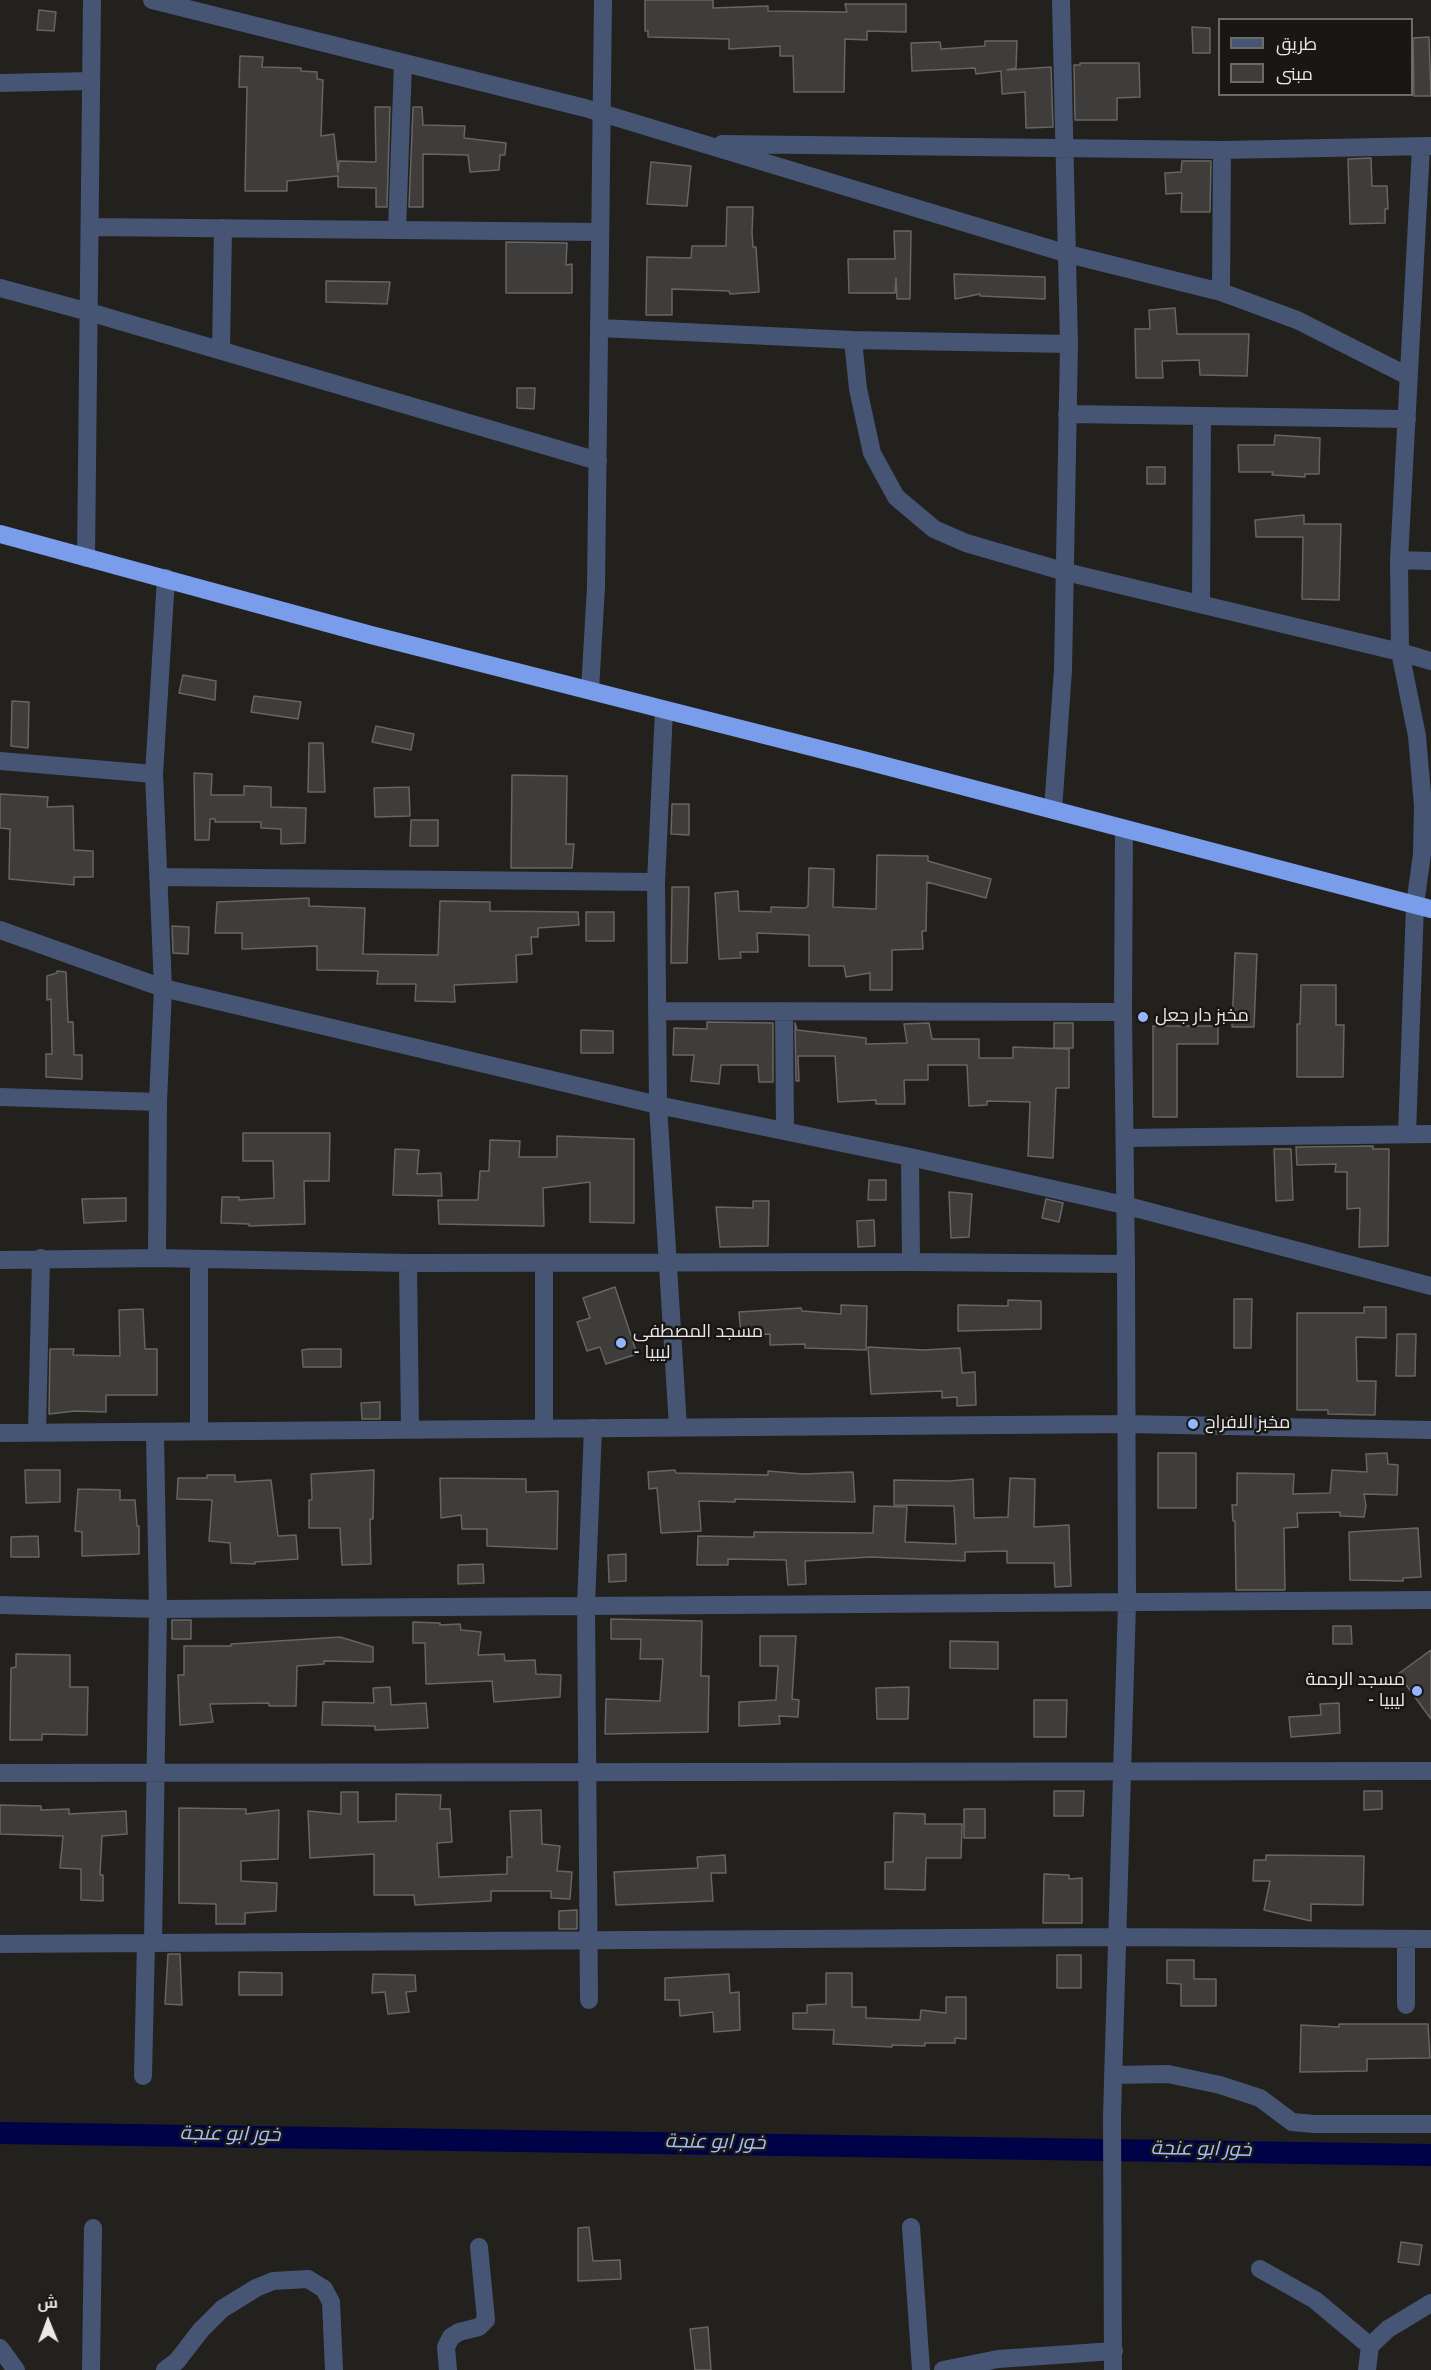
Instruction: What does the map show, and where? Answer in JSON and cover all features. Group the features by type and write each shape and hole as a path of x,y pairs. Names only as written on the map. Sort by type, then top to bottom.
{"highway":[{"path":"0,534 371,634 1423,907"}],"street":[{"path":"86,558 92,0"},
{"path":"152,0 602,114 1068,254 1221,292 1297,320 1408,375"},
{"path":"590,690 596,588 603,0"},
{"path":"1053,810 1063,670 1069,344 1062,0"},
{"path":"397,230 403,63"},
{"path":"0,83 91,81"},
{"path":"700,143 1222,150 1426,146 1408,375 1399,560 1400,652 1417,736 1423,806 1423,907 1407,1134"},
{"path":"1221,292 1222,150"},
{"path":"90,227 600,232"},
{"path":"221,351 223,228"},
{"path":"0,288 598,461"},
{"path":"600,328 853,340 1069,344"},
{"path":"853,340 858,389 872,453 896,497 934,529 966,543 1066,572 1400,652 1431,662"},
{"path":"1067,414 1407,419"},
{"path":"1200,604 1202,416"},
{"path":"1399,560 1431,561"},
{"path":"157,1258 158,1102 163,988 154,774 166,578"},
{"path":"664,710 656,882 658,1105 678,1426"},
{"path":"0,761 154,774"},
{"path":"1113,2370 1112,2116 1127,1603 1124,829"},
{"path":"158,877 656,882"},
{"path":"0,930 163,988 658,1105 910,1157 1124,1205 1431,1286"},
{"path":"657,1011 1123,1012"},
{"path":"784,1011 785,1131"},
{"path":"0,1097 158,1102"},
{"path":"1125,1138 1431,1134"},
{"path":"910,1157 911,1262"},
{"path":"37,1432 41,1258"},
{"path":"0,1260 157,1258 544,1264 911,1262 1126,1264"},
{"path":"199,1260 199,1431"},
{"path":"408,1263 410,1429"},
{"path":"544,1264 544,1428"},
{"path":"0,1433 1127,1424 1431,1430"},
{"path":"589,2000 586,1605 593,1428"},
{"path":"143,2076 156,1774 158,1609 155,1433"},
{"path":"0,1605 158,1609 1431,1600"},
{"path":"0,1773 1431,1771"},
{"path":"0,1944 1117,1937 1431,1939"},
{"path":"1406,1939 1406,2005"},
{"path":"1113,2075 1168,2074 1220,2085 1260,2098 1292,2122 1431,2124"},
{"path":"911,2227 921,2370"},
{"path":"91,2370 93,2228"},
{"path":"448,2370 447,2347 451,2337 459,2332 479,2327 486,2320 480,2247"},
{"path":"1260,2269 1315,2300 1370,2346"},
{"path":"165,2370 177,2361 201,2330 222,2309 256,2288 273,2281 308,2279 324,2289 331,2302 334,2370"},
{"path":"1367,2370 1370,2346 1388,2329 1431,2303"},
{"path":"0,2348 16,2370"},
{"path":"943,2370 998,2359 1114,2351"}],"building":[{"path":"645,0 713,0 713,8 768,6 768,11 847,12 845,4 906,4 906,32 867,31 867,40 845,39 844,92 794,92 793,56 780,56 780,46 729,49 729,39 648,37 648,31 645,31"},
{"path":"39,10 56,12 54,31 37,30"},
{"path":"1192,27 1210,28 1210,53 1193,53"},
{"path":"1429,37 1431,96 1414,96 1413,38"},
{"path":"985,41 1017,41 1016,68 1007,70 1051,67 1053,127 1026,128 1025,92 1002,94 1001,71 976,74 975,68 912,71 911,43 940,42 941,49 985,46"},
{"path":"240,56 263,57 262,67 301,68 301,71 317,72 317,79 323,80 321,136 334,134 338,172 339,161 376,162 375,107 390,107 387,207 376,207 376,188 338,187 338,176 287,181 287,191 245,191 247,87 239,87"},
{"path":"1080,63 1139,63 1140,97 1117,98 1117,120 1075,120 1074,65 1080,65"},
{"path":"413,107 422,107 423,125 465,126 464,138 506,143 505,155 500,155 499,170 470,172 468,155 423,154 423,207 409,207"},
{"path":"1371,158 1372,186 1387,186 1388,209 1385,209 1385,223 1350,224 1348,159"},
{"path":"1182,161 1211,161 1210,212 1181,212 1182,193 1166,194 1165,173 1181,172"},
{"path":"651,162 691,166 687,206 647,204"},
{"path":"727,207 753,207 752,233 753,247 756,247 759,292 730,294 729,291 672,289 672,315 646,315 647,257 691,258 692,246 726,246"},
{"path":"894,231 911,231 910,299 897,299 896,278 895,293 849,293 848,259 895,259"},
{"path":"506,242 567,243 566,265 572,264 572,293 506,293"},
{"path":"954,274 1045,277 1045,299 980,296 980,294 955,299"},
{"path":"326,281 390,282 387,304 326,302"},
{"path":"1175,308 1177,334 1249,334 1247,376 1200,375 1199,360 1162,361 1163,378 1136,378 1135,329 1150,329 1149,310"},
{"path":"517,388 535,388 534,409 517,408"},
{"path":"1275,435 1320,438 1319,474 1305,474 1305,477 1272,475 1273,472 1239,472 1238,445 1274,445"},
{"path":"1147,467 1165,467 1165,484 1147,484"},
{"path":"1304,515 1304,524 1341,524 1339,600 1302,599 1303,537 1256,537 1255,520"},
{"path":"183,675 216,681 215,700 179,693"},
{"path":"254,696 301,702 298,719 251,712"},
{"path":"12,701 29,702 28,748 11,746"},
{"path":"376,726 414,734 411,750 372,742"},
{"path":"309,743 323,743 325,792 308,792"},
{"path":"194,773 212,774 211,795 244,795 244,786 271,787 271,807 306,808 305,843 281,844 281,829 261,828 261,822 215,822 215,819 210,819 209,840 195,840"},
{"path":"512,775 567,776 566,844 574,844 572,868 511,868"},
{"path":"409,787 410,816 375,817 374,788"},
{"path":"0,794 48,797 47,807 73,806 74,850 93,851 93,877 74,877 74,885 9,879 10,829 0,828"},
{"path":"672,804 689,804 689,835 671,834"},
{"path":"411,820 438,820 438,846 410,846"},
{"path":"877,855 928,856 928,861 991,879 986,898 927,882 926,931 922,931 923,949 892,950 892,990 870,990 870,973 846,977 844,966 809,966 809,935 757,933 758,952 740,952 741,958 719,959 715,893 738,891 739,911 771,912 771,907 805,908 808,906 809,868 834,869 833,907 876,909"},
{"path":"672,887 689,887 687,963 671,963"},
{"path":"309,898 309,906 365,908 363,954 438,955 440,901 490,902 490,911 578,912 579,925 538,928 538,937 531,937 532,954 516,955 517,982 454,985 455,1002 415,1001 416,984 377,984 378,971 317,970 317,946 242,949 242,933 215,933 217,902"},
{"path":"586,912 614,912 614,941 586,941"},
{"path":"172,926 189,927 188,954 173,953"},
{"path":"1235,953 1257,954 1254,1027 1232,1027"},
{"path":"57,971 66,972 68,1022 73,1022 74,1055 82,1055 82,1079 46,1077 46,1054 52,1054 51,999 47,1000 47,976"},
{"path":"1301,985 1336,985 1336,1025 1344,1025 1343,1077 1297,1077 1297,1024 1300,1024"},
{"path":"707,1022 773,1023 773,1082 759,1082 758,1065 721,1065 719,1084 691,1081 694,1055 673,1055 674,1028 707,1029"},
{"path":"795,1023 797,1030 866,1038 866,1044 907,1043 904,1024 929,1023 932,1039 979,1039 979,1058 1013,1058 1013,1047 1069,1049 1069,1088 1056,1088 1053,1158 1028,1156 1030,1102 987,1101 987,1105 969,1106 967,1065 928,1065 928,1080 904,1080 905,1104 876,1104 876,1100 838,1102 835,1056 798,1056 799,1081 796,1081"},
{"path":"1054,1023 1073,1023 1073,1048 1054,1048"},
{"path":"1153,1026 1218,1026 1218,1044 1177,1044 1177,1117 1153,1117"},
{"path":"581,1030 613,1031 613,1053 581,1053"},
{"path":"243,1133 330,1133 329,1181 304,1181 305,1224 249,1226 249,1224 221,1223 222,1197 239,1197 239,1200 274,1198 273,1161 243,1161"},
{"path":"557,1136 634,1139 634,1223 590,1222 590,1182 543,1188 544,1226 439,1224 438,1200 478,1200 480,1171 489,1171 490,1140 520,1141 519,1157 557,1157"},
{"path":"1373,1146 1373,1149 1389,1149 1388,1246 1359,1247 1360,1208 1347,1209 1347,1172 1335,1172 1336,1164 1297,1165 1296,1147"},
{"path":"395,1149 419,1150 417,1174 441,1173 442,1196 393,1195"},
{"path":"1274,1149 1291,1149 1293,1200 1276,1201"},
{"path":"869,1180 886,1180 886,1200 868,1200"},
{"path":"949,1192 972,1194 969,1237 951,1238"},
{"path":"126,1198 126,1221 84,1223 82,1199"},
{"path":"1046,1199 1063,1203 1059,1222 1042,1218"},
{"path":"753,1201 769,1201 768,1246 720,1247 716,1207 753,1208"},
{"path":"874,1220 875,1246 858,1247 857,1221"},
{"path":"615,1287 637,1354 606,1364 600,1347 587,1351 577,1322 590,1318 583,1298"},
{"path":"1234,1299 1252,1299 1251,1348 1234,1348"},
{"path":"1008,1300 1041,1301 1041,1329 958,1331 958,1305 1008,1306"},
{"path":"841,1305 867,1306 866,1350 805,1348 805,1344 770,1345 770,1334 741,1336 739,1312 801,1308 802,1311 841,1314"},
{"path":"1364,1307 1386,1307 1386,1338 1356,1337 1357,1381 1376,1381 1375,1415 1328,1414 1328,1410 1297,1410 1297,1313 1364,1313"},
{"path":"143,1309 145,1349 157,1349 157,1395 106,1395 106,1412 75,1411 49,1414 50,1349 74,1349 73,1355 120,1356 119,1310"},
{"path":"1397,1334 1416,1334 1415,1376 1396,1376"},
{"path":"868,1347 924,1350 960,1348 962,1373 975,1372 976,1405 957,1406 957,1397 942,1398 942,1391 871,1394"},
{"path":"341,1349 341,1367 303,1367 302,1350"},
{"path":"380,1402 380,1419 362,1419 361,1403"},
{"path":"1158,1453 1196,1453 1196,1508 1158,1508"},
{"path":"1387,1453 1388,1464 1398,1465 1397,1495 1364,1494 1366,1506 1364,1517 1340,1516 1340,1512 1297,1513 1298,1527 1284,1528 1285,1590 1236,1590 1235,1521 1233,1521 1232,1505 1237,1505 1237,1473 1294,1474 1293,1494 1330,1493 1332,1470 1367,1472 1366,1454"},
{"path":"25,1470 60,1470 60,1502 26,1503"},
{"path":"374,1470 373,1519 370,1519 371,1564 342,1565 340,1528 309,1528 309,1500 312,1500 311,1474"},
{"path":"675,1470 676,1473 768,1475 768,1471 803,1474 853,1472 855,1502 735,1499 735,1502 699,1501 701,1531 661,1533 657,1488 649,1489 648,1472"},
{"path":"207,1475 235,1475 235,1482 271,1480 278,1536 296,1535 298,1559 255,1562 255,1564 231,1563 230,1543 209,1541 212,1500 177,1499 178,1478 207,1478"},
{"path":"440,1478 526,1479 526,1492 558,1491 557,1549 487,1546 487,1529 462,1529 461,1515 441,1518"},
{"path":"1010,1478 1035,1479 1034,1527 1069,1525 1071,1586 1055,1587 1054,1563 1007,1563 1007,1551 965,1552 965,1561 871,1557 805,1561 806,1584 788,1585 786,1560 728,1559 728,1565 697,1565 698,1536 754,1537 754,1532 873,1533 874,1506 907,1507 905,1542 956,1544 954,1506 894,1505 894,1480 973,1479 974,1518 1008,1517"},
{"path":"78,1489 120,1490 120,1500 135,1500 137,1526 139,1526 139,1554 82,1556 82,1532 75,1531"},
{"path":"1418,1528 1421,1577 1403,1578 1403,1581 1350,1580 1349,1532"},
{"path":"38,1536 39,1557 11,1557 11,1537"},
{"path":"626,1554 626,1581 609,1582 608,1555"},
{"path":"483,1564 484,1583 458,1584 458,1565"},
{"path":"611,1619 702,1621 701,1676 709,1676 708,1732 605,1734 606,1699 660,1701 663,1659 640,1659 641,1639 611,1639"},
{"path":"172,1620 191,1620 191,1639 172,1639"},
{"path":"413,1622 440,1623 440,1625 460,1624 461,1630 481,1632 478,1655 504,1654 505,1661 535,1660 536,1674 561,1675 560,1697 494,1702 492,1681 426,1684 425,1643 413,1643"},
{"path":"1333,1626 1351,1626 1352,1644 1333,1644"},
{"path":"760,1636 796,1636 792,1699 799,1700 798,1717 779,1716 780,1724 739,1726 739,1702 776,1700 778,1666 760,1666"},
{"path":"340,1637 373,1647 373,1662 324,1661 324,1664 297,1666 296,1706 269,1706 269,1703 210,1704 213,1722 180,1725 178,1675 184,1675 184,1646 231,1646 231,1644"},
{"path":"950,1641 998,1642 998,1669 950,1668"},
{"path":"1431,1650 1431,1719 1398,1674"},
{"path":"16,1654 70,1655 70,1687 88,1687 87,1735 42,1734 42,1740 10,1740 11,1668 16,1667"},
{"path":"390,1687 391,1705 426,1703 428,1728 375,1730 375,1726 322,1725 323,1702 374,1703 373,1688"},
{"path":"909,1687 908,1719 877,1719 876,1688"},
{"path":"1034,1700 1067,1700 1066,1737 1034,1737"},
{"path":"1339,1703 1340,1733 1291,1737 1289,1717 1321,1715 1320,1704"},
{"path":"1054,1791 1084,1791 1083,1816 1054,1816"},
{"path":"1364,1791 1382,1791 1382,1809 1364,1810"},
{"path":"341,1792 358,1792 358,1822 396,1821 396,1794 441,1795 440,1809 450,1809 452,1842 437,1843 439,1877 507,1874 507,1857 512,1857 510,1811 541,1810 542,1844 560,1846 557,1871 572,1872 570,1899 551,1898 551,1891 491,1891 491,1901 415,1905 414,1895 374,1895 374,1854 310,1858 308,1811 341,1814"},
{"path":"0,1805 41,1806 41,1810 69,1809 69,1814 126,1811 127,1834 102,1836 100,1875 103,1875 103,1901 81,1900 81,1869 60,1868 63,1836 0,1834"},
{"path":"179,1808 246,1809 246,1814 279,1810 278,1859 241,1861 241,1881 277,1883 276,1911 245,1913 245,1924 216,1924 216,1904 179,1903"},
{"path":"964,1809 985,1809 985,1838 964,1838"},
{"path":"894,1813 925,1814 925,1824 962,1824 961,1858 926,1858 925,1890 885,1889 885,1862 893,1862"},
{"path":"725,1855 726,1873 711,1873 713,1901 616,1905 614,1872 698,1868 697,1857"},
{"path":"1266,1855 1364,1856 1363,1905 1311,1904 1311,1921 1264,1910 1270,1881 1253,1881 1254,1860 1266,1860"},
{"path":"1044,1874 1069,1875 1069,1879 1082,1878 1082,1923 1043,1923"},
{"path":"577,1910 577,1929 559,1929 559,1911"},
{"path":"168,1954 180,1954 182,2005 165,2004"},
{"path":"1057,1955 1081,1955 1081,1988 1057,1988"},
{"path":"1167,1960 1194,1960 1194,1979 1216,1979 1216,2006 1181,2006 1181,1984 1167,1983"},
{"path":"239,1972 282,1973 282,1995 239,1995"},
{"path":"826,1973 852,1973 852,2007 866,2007 866,2018 920,2020 921,2010 946,2013 946,1997 966,1997 966,2039 955,2038 955,2043 925,2043 925,2046 833,2044 834,2030 793,2029 793,2013 807,2013 807,2005 826,2004"},
{"path":"373,1974 415,1975 416,1991 406,1992 409,2012 388,2014 385,1992 372,1993"},
{"path":"729,1974 730,1993 739,1992 740,2030 714,2032 713,2012 680,2016 679,2000 665,2000 665,1978"},
{"path":"1339,2024 1428,2024 1430,2058 1367,2059 1367,2071 1300,2072 1301,2025 1339,2027"},
{"path":"589,2227 593,2261 620,2260 621,2279 578,2281 578,2228"},
{"path":"1401,2242 1422,2245 1419,2265 1398,2262"},
{"path":"708,2327 711,2370 695,2370 690,2329"}],"waterway":[{"name":"خور ابو عنجة","path":"0,2133 1431,2155"}],"place":[{"name":"مخبز دار جعل","path":"1143,1017"},
{"name":"مسجد المصطفى - ليبيا","path":"621,1343"},
{"name":"مخبز الافراح","path":"1193,1424"},
{"name":"مسجد الرحمة - ليبيا","path":"1417,1691"}]}
